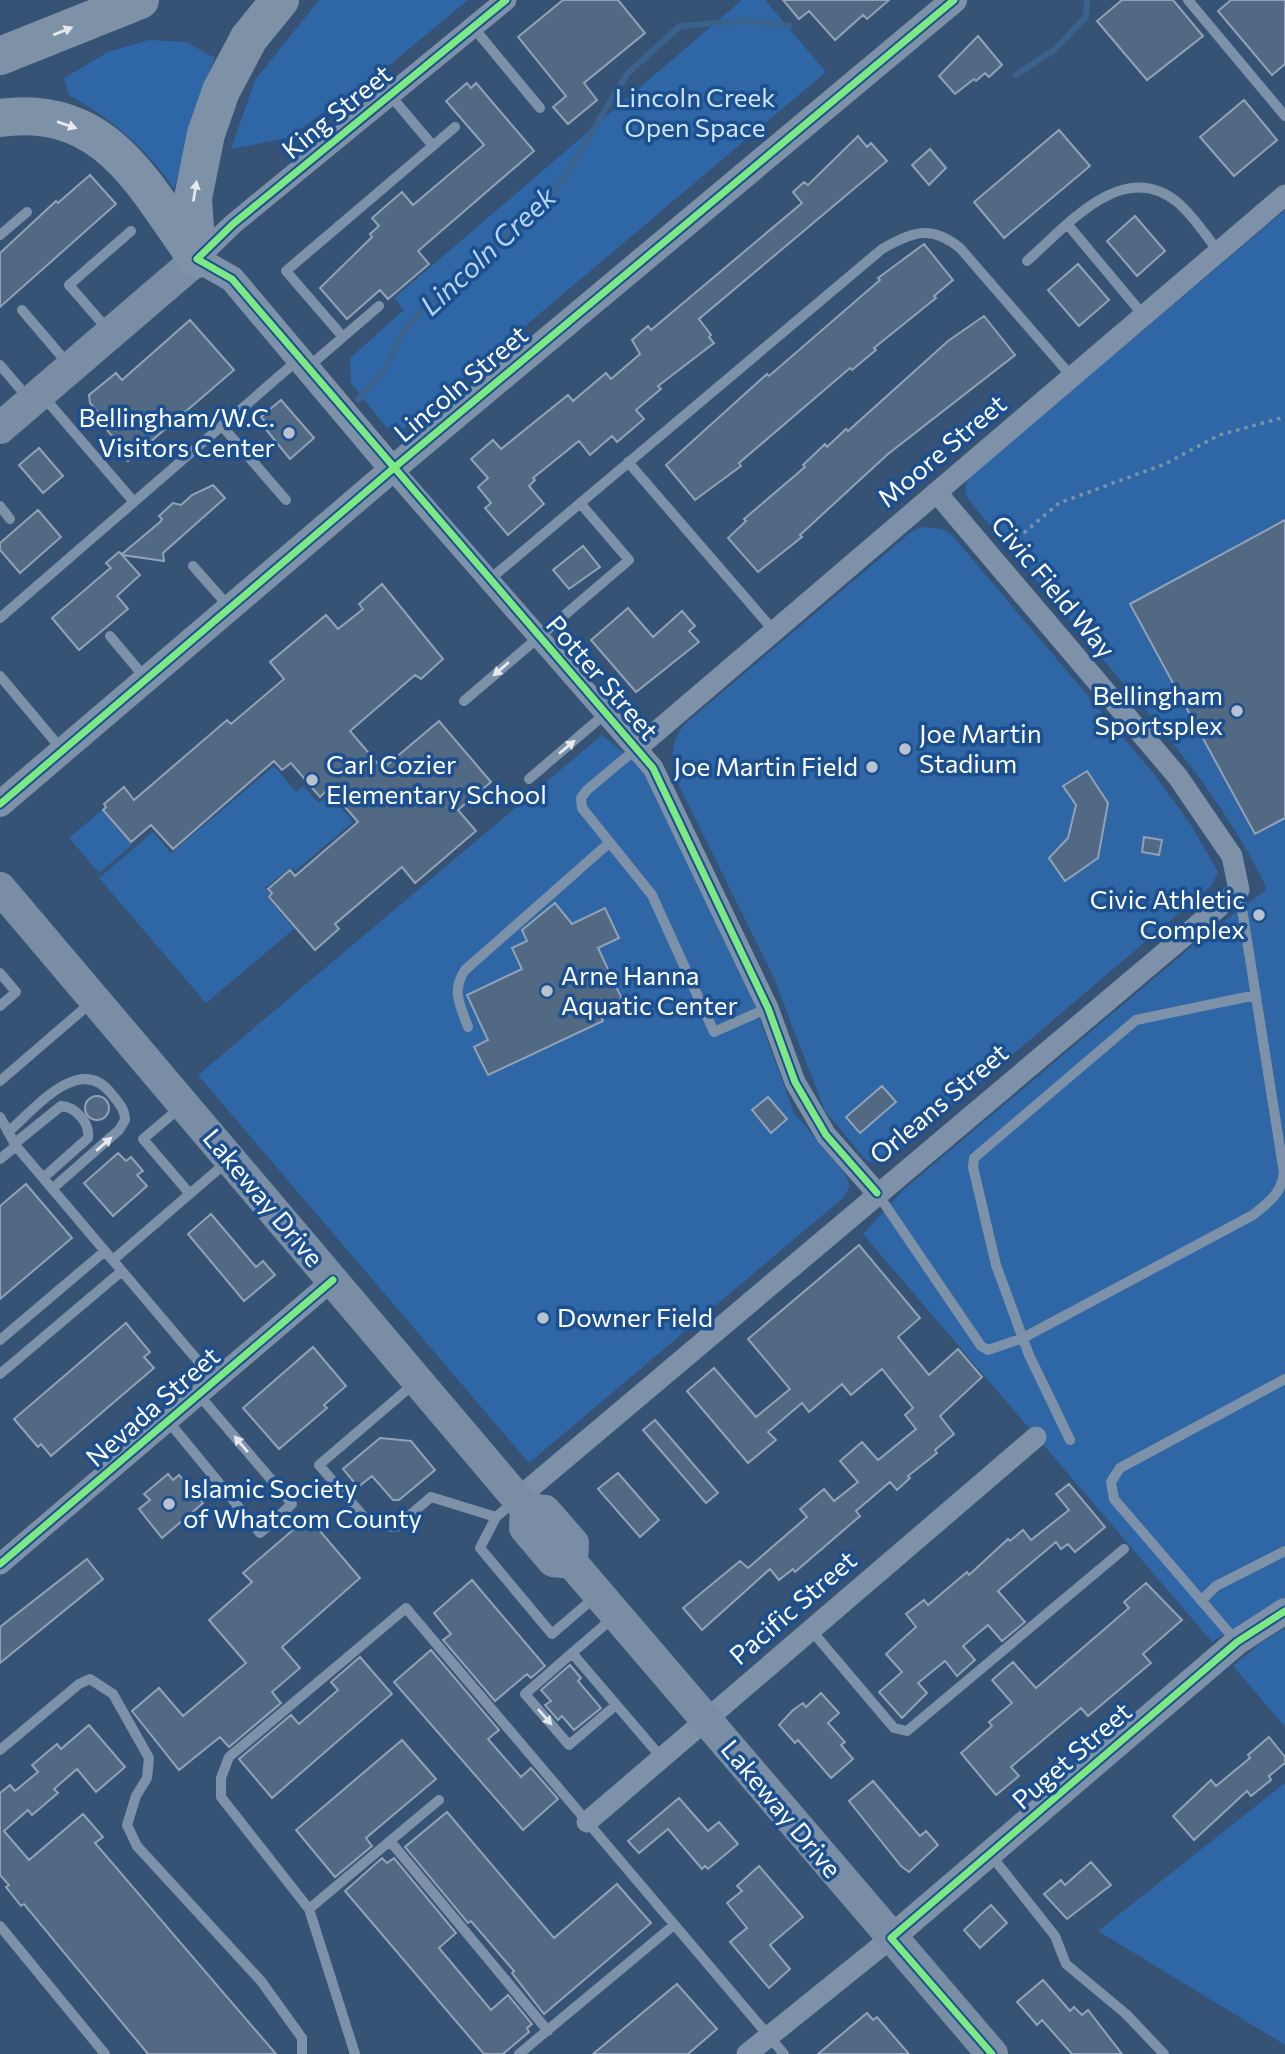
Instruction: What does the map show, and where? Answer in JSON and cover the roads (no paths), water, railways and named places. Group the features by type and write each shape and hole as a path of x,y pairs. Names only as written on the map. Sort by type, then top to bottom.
{"highway":[{"path":"0,56 139,0"},
{"path":"197,259 193,198 206,134 226,80 249,38 279,0"},
{"path":"0,118 25,114 68,123 108,145 146,183 197,259"}],"main road":[{"name":"King Street","path":"0,428 197,259"},
{"name":"Lakeway Drive","path":"0,888 418,1381 513,1508 545,1511 573,1543 572,1563 992,2054"}],"street":[{"name":"King Street","path":"197,259 233,224 506,0"},
{"name":"Lincoln Street","path":"0,804 392,469 954,0"},
{"name":"Moore Street","path":"636,749 1285,195"},
{"name":"Potter Street","path":"197,259 232,279 392,469 653,768 768,1008 795,1082 826,1135 877,1193"},
{"name":"Civic Field Way","path":"937,493 1178,777 1232,856 1239,890"},
{"name":"Orleans Street","path":"513,1508 877,1193 1239,890"},
{"name":"Nevada Street","path":"0,1564 333,1280"},
{"name":"Pacific Street","path":"587,1822 1036,1437"},
{"name":"Puget Street","path":"747,2054 891,1938 1237,1642 1285,1611"}],"lane":[{"path":"1188,0 1285,116"},
{"path":"473,27 540,108"},
{"path":"390,95 433,146"},
{"path":"343,337 286,271 455,127"},
{"path":"1027,261 1113,191 1129,186 1175,200 1219,252"},
{"path":"0,235 27,212"},
{"path":"1068,225 1144,316"},
{"path":"110,333 69,285 131,231"},
{"path":"489,580 882,249 902,237 923,232 945,235 960,248 1072,377"},
{"path":"0,618 222,426 343,337 379,306"},
{"path":"22,310 71,367"},
{"path":"0,365 36,398 134,502"},
{"path":"222,426 286,500"},
{"path":"628,462 774,631"},
{"path":"464,701 629,560 580,503"},
{"path":"0,506 10,519"},
{"path":"193,566 230,608"},
{"path":"110,636 146,680"},
{"path":"0,676 63,751"},
{"path":"529,779 605,714"},
{"path":"636,749 586,790 581,798 586,816 652,895 713,1032 768,1008"},
{"path":"468,1027 456,994 457,982 465,970 609,843"},
{"path":"877,1193 981,1346 995,1349 1023,1338 1252,1215 1282,1188 1284,1173 1239,890"},
{"path":"0,973 16,992 0,1006"},
{"path":"1070,1440 1023,1338 996,1265 973,1167 974,1158 1136,1020 1256,995"},
{"path":"0,1081 94,1000"},
{"path":"8,1132 59,1088 82,1078 102,1083 123,1107 125,1120 120,1130 52,1189"},
{"path":"183,1104 143,1139 190,1194"},
{"path":"0,1159 61,1106 73,1109 86,1124 88,1138 43,1178"},
{"path":"0,1118 15,1145 215,1381"},
{"path":"113,1261 230,1159"},
{"path":"0,1340 105,1251"},
{"path":"0,1374 122,1271"},
{"path":"1237,1642 1114,1499 1111,1482 1120,1468 1285,1379"},
{"path":"418,1381 319,1465 371,1525 396,1527 431,1497 513,1508"},
{"path":"169,1422 260,1532 292,1504 199,1395"},
{"path":"513,1508 480,1548 552,1634 608,1604"},
{"path":"811,1630 894,1728 907,1731 1124,1549"},
{"path":"1202,1600 1216,1586 1285,1551"},
{"path":"608,1604 572,1653 525,1694 569,1745 616,1705"},
{"path":"355,2054 309,1909 221,1797 221,1778 229,1757 406,1608 784,2054"},
{"path":"572,1653 661,1757"},
{"path":"0,1750 79,1684 90,1679 114,1694 149,1758 148,1778 136,1796 127,1825 137,1846 261,1981 302,2038 302,2054"},
{"path":"309,1909 439,1800"},
{"path":"390,1841 548,2031"},
{"path":"990,1854 1055,1936 1066,1964 1126,2014 1164,2054"},
{"path":"519,2054 674,1925"},
{"path":"0,1926 105,2054"}],"waterway":[{"path":"1016,75 1054,50 1086,17 1087,0"},
{"name":"Lincoln Creek","path":"358,400 385,369 401,335 433,298 552,197 627,74 680,26 748,21 790,26"}],"place":[{"name":"Bellingham/W.C. Visitors Center","path":"289,433"},
{"name":"Bellingham Sportsplex","path":"1237,711"},
{"name":"Joe Martin Stadium","path":"905,749"},
{"name":"Joe Martin Field","path":"872,767"},
{"name":"Carl Cozier Elementary School","path":"312,780"},
{"name":"Civic Athletic Complex","path":"1259,915"},
{"name":"Arne Hanna Aquatic Center","path":"547,991"},
{"name":"Downer Field","path":"543,1318"},
{"name":"Islamic Society of Whatcom County","path":"169,1504"}],"park label":[{"name":"Lincoln Creek Open Space","path":"695,113"}]}
